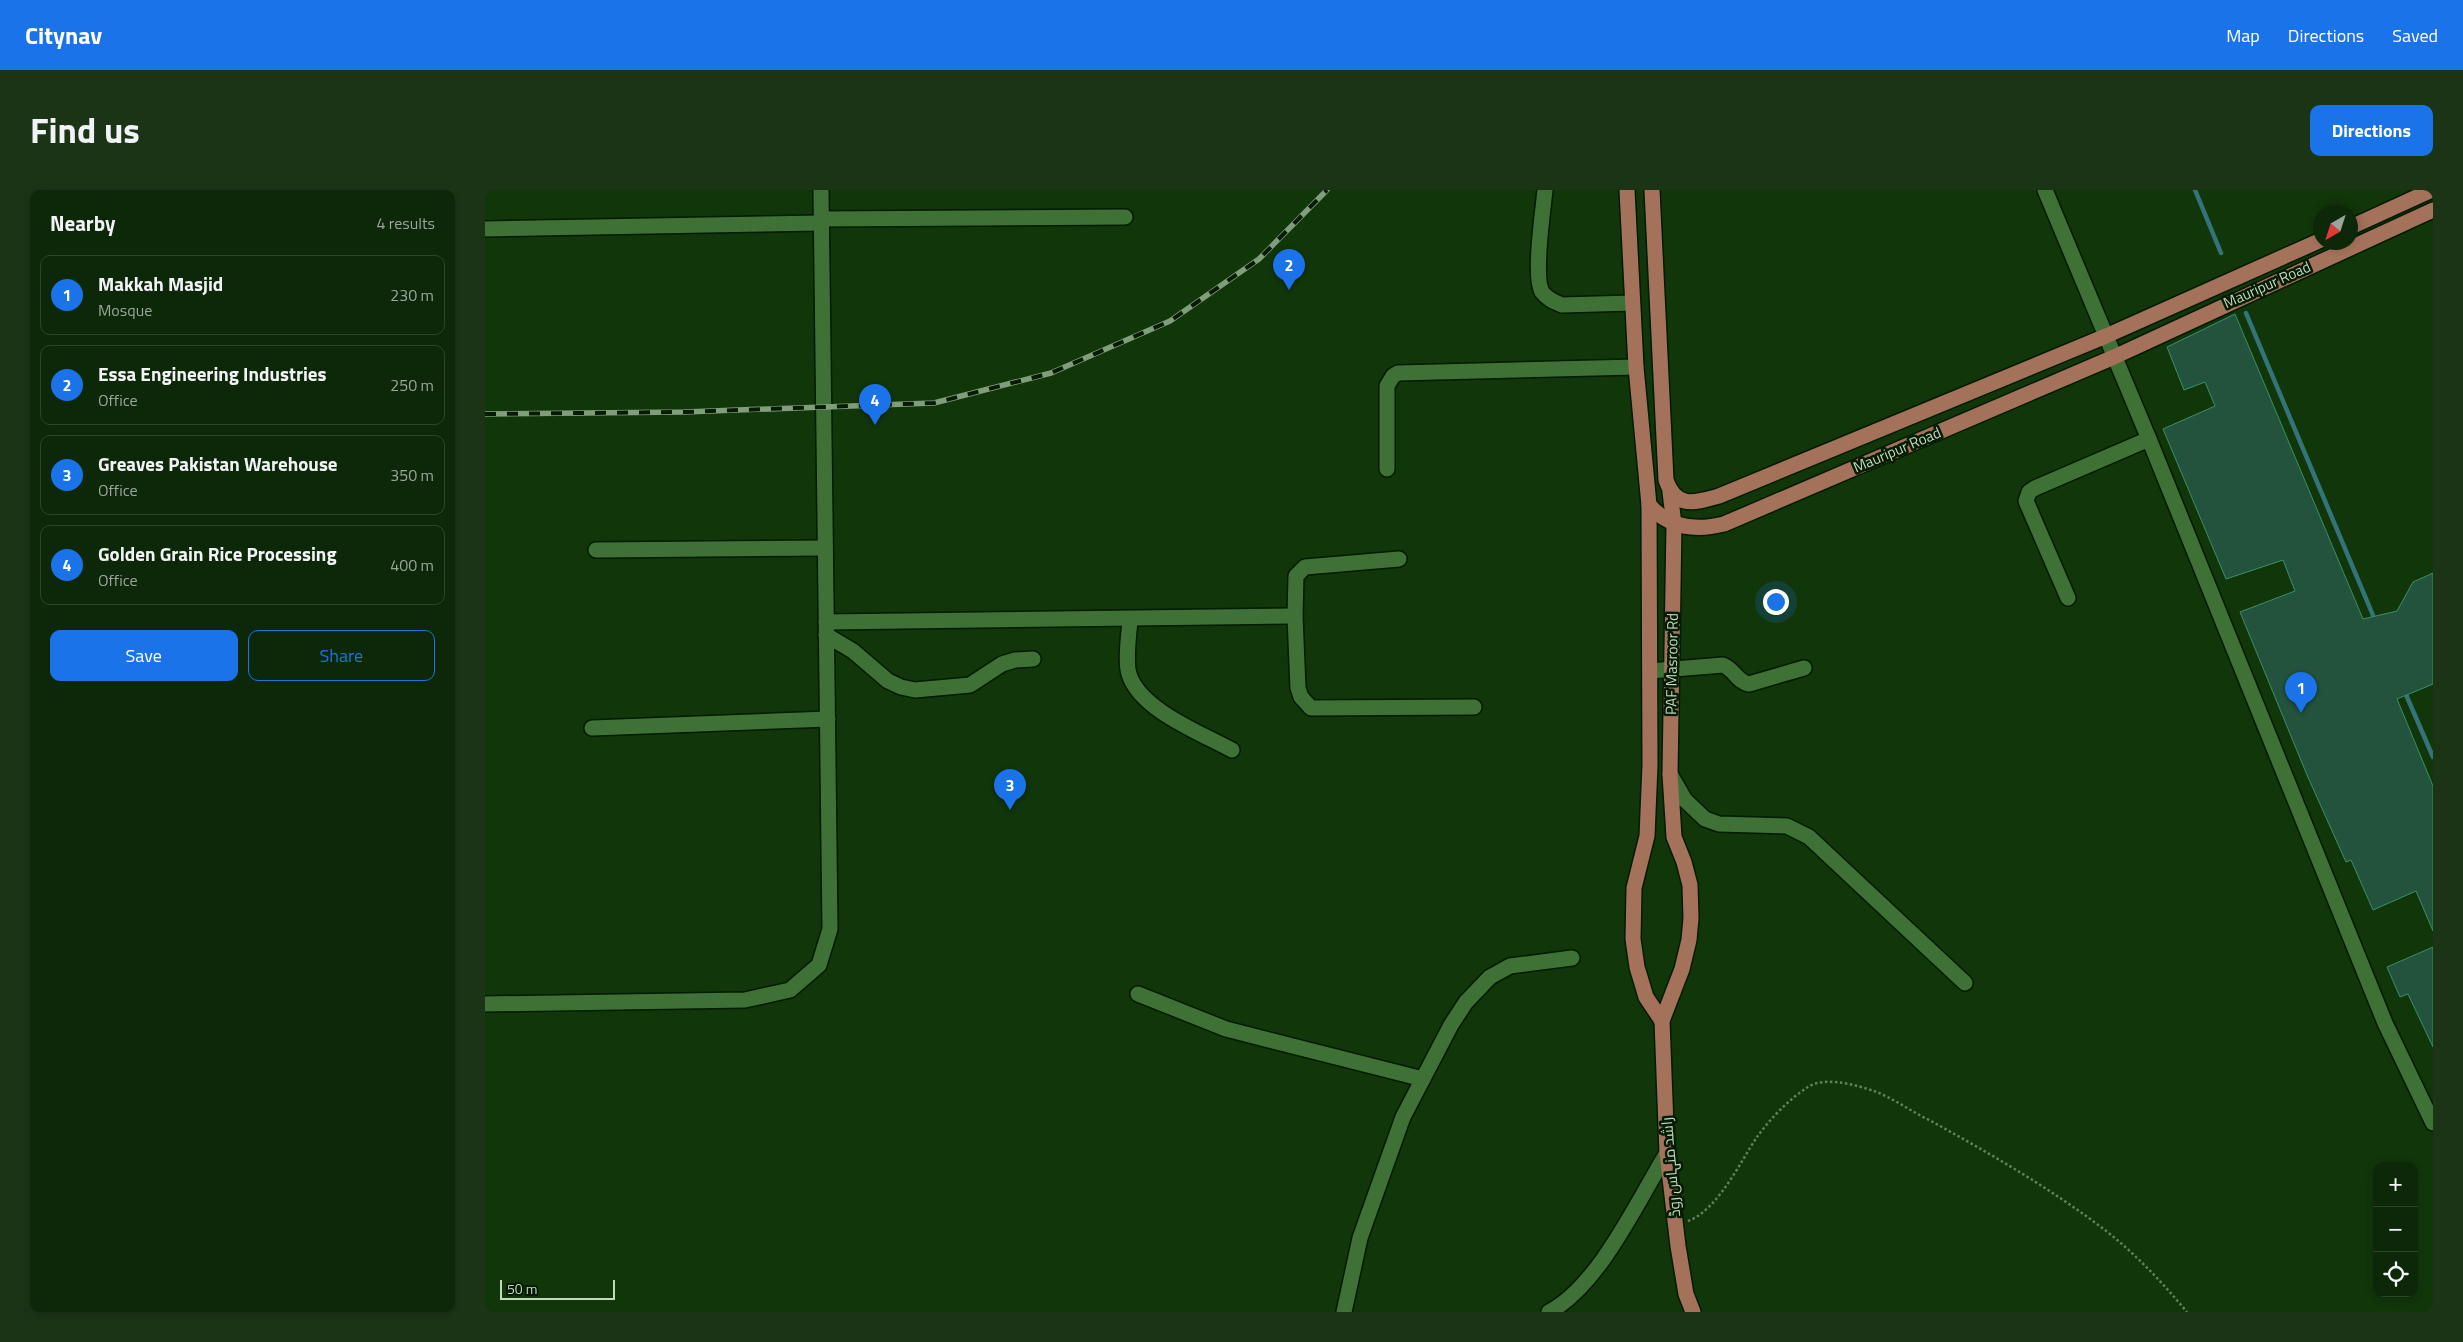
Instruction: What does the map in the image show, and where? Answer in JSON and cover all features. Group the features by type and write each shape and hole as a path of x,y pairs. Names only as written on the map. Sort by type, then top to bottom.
{"main road":[{"path":"1627,190 1636,367 1649,505"},
{"path":"1652,190 1666,480 1670,492"},
{"path":"2358,224 2433,190"},
{"name":"Mauripur Road","path":"1649,505 1656,513 1674,524 1704,529 1724,524 2114,356 2433,210"},
{"name":"Mauripur Road","path":"1670,492 1683,502 1697,502 1719,496 2106,336 2313,244"},
{"name":"PAF Masroor Rd","path":"1670,492 1674,524 1670,774 1674,837"},
{"name":"PAF Masroor Rd","path":"1649,505 1650,765 1647,836 1634,888 1633,940 1637,967 1646,996 1662,1021"},
{"name":"راشد منہاس روڈ","path":"1674,837 1684,862 1690,885 1691,918 1689,940 1682,969 1662,1021 1667,1152 1686,1294 1693,1312"}],"street":[{"path":"485,1004 745,1000 790,990 819,965 829,928 821,190"},
{"path":"1545,190 1540,237 1539,286 1543,294 1552,301 1562,304 1632,303"},
{"path":"2045,190 2149,439 2385,1023 2433,1124"},
{"path":"485,229 821,221 1125,217"},
{"path":"1387,469 1387,386 1393,376 1398,373 1636,367"},
{"path":"2068,598 2026,501 2027,496 2035,488 2149,439"},
{"path":"596,550 825,548"},
{"path":"1399,560 1305,567 1296,576 1295,616 1298,688 1301,697 1311,708 1474,706"},
{"path":"826,628 1295,616"},
{"path":"1130,620 1129,673 1139,692 1157,709 1232,750"},
{"path":"826,628 888,681 901,687 915,690 970,685 1002,664 1015,660 1033,659"},
{"path":"1650,671 1723,665 1727,666 1742,682 1749,684 1804,668"},
{"path":"593,728 828,719"},
{"path":"1670,774 1685,800 1705,819 1719,824 1787,826 1809,837 1965,983"},
{"path":"1344,1312 1360,1238 1403,1117 1456,1017 1466,1002 1490,977 1510,966 1572,958"},
{"path":"1138,994 1226,1029 1423,1079"},
{"path":"1549,1312 1574,1294 1599,1266 1667,1152"}],"path":[{"path":"1676,1225 1696,1218 1713,1202 1759,1135 1788,1102 1810,1085 1837,1081 1876,1092 1973,1144 2043,1188 2102,1228 2155,1274 2187,1312"}],"building":[{"path":"2235,314 2363,619 2397,611 2413,582 2433,573 2433,684 2397,699 2433,786 2433,931 2416,891 2373,910 2351,860 2346,862 2307,775 2240,612 2295,591 2283,560 2226,579 2163,429 2215,406 2205,382 2184,390 2167,347"},
{"path":"2433,947 2433,1047 2408,994 2400,997 2387,967"}],"waterway":[{"path":"2195,190 2221,253"},
{"path":"2246,313 2375,620"},
{"path":"2404,690 2433,757"}],"railway":[{"path":"485,414 684,412 934,403 1051,373 1170,321 1259,259 1327,190"}],"place":[{"name":"Essa Engineering Industries","path":"1289,290"},
{"name":"Golden Grain Rice Processing","path":"875,425"},
{"name":"Makkah Masjid","path":"2301,713"},
{"name":"Greaves Pakistan Warehouse","path":"1010,810"}]}
